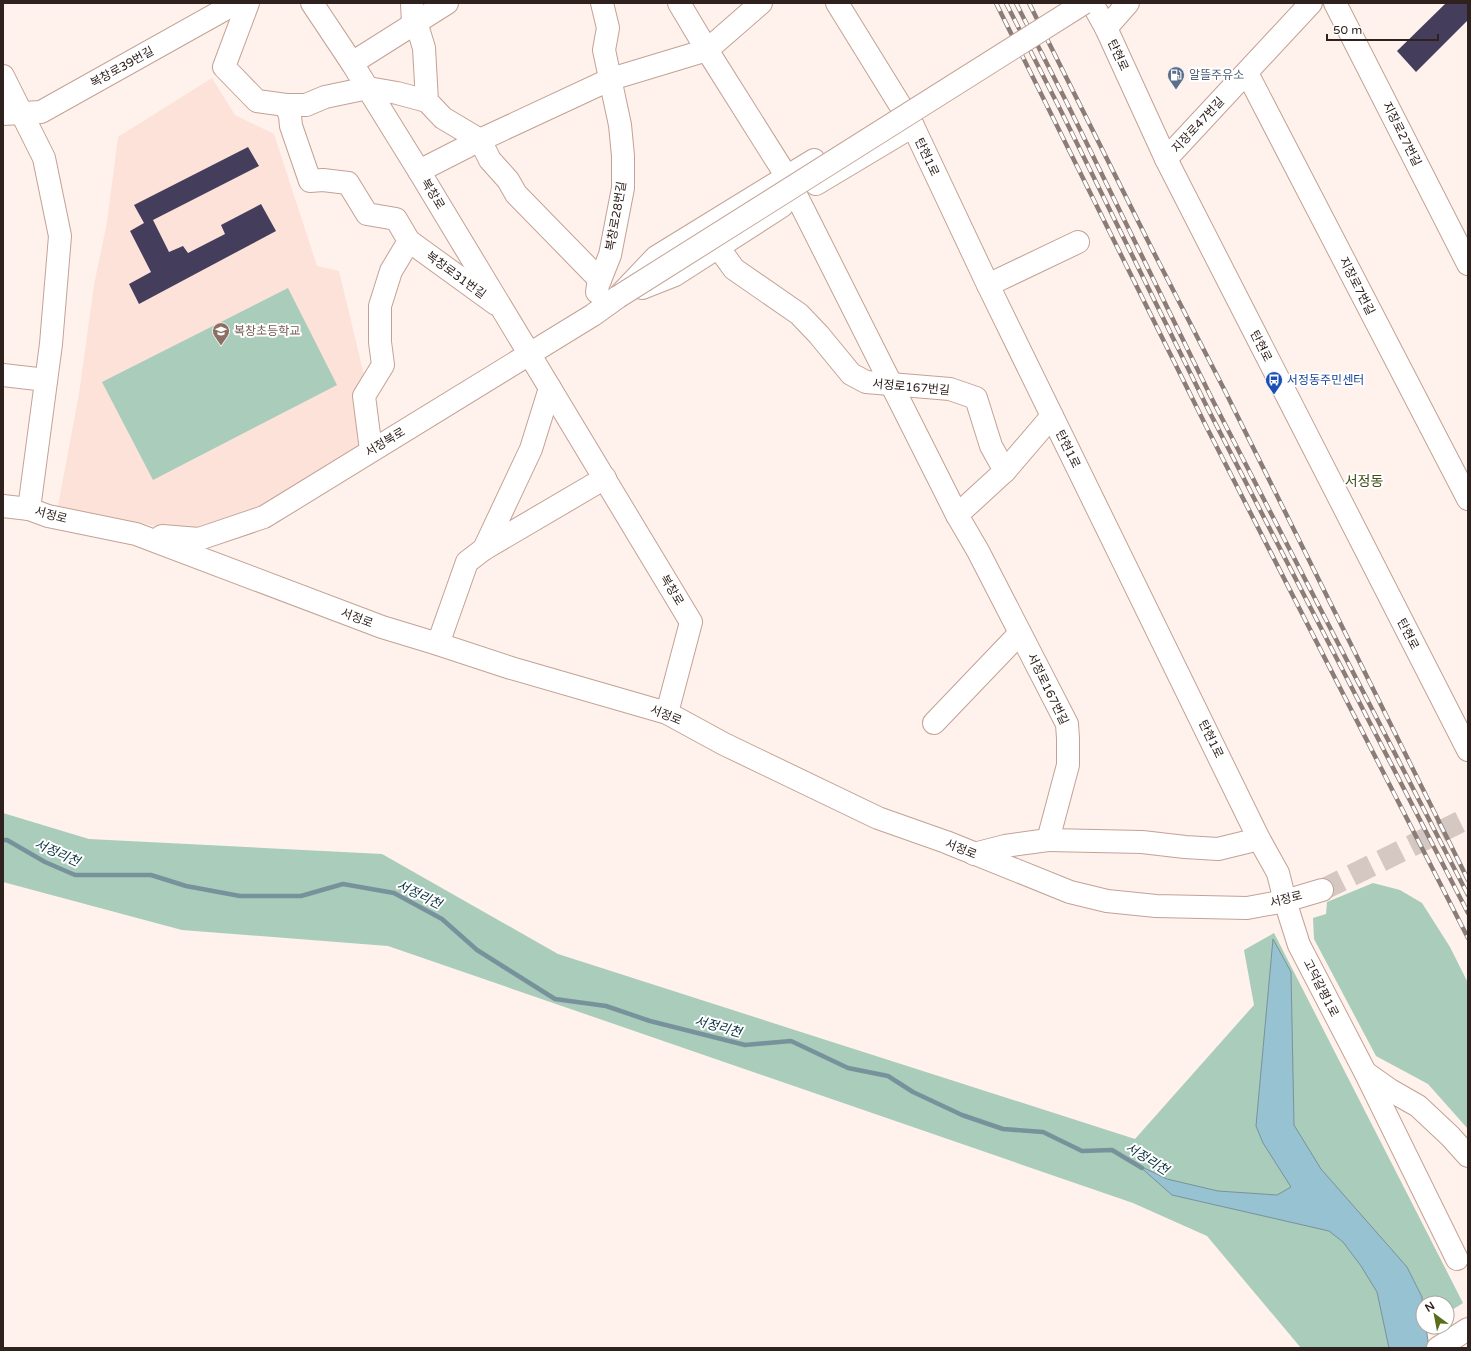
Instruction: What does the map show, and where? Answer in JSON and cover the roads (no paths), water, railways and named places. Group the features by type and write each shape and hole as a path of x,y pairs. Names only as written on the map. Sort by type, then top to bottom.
{"street":[{"name":"복창로39번길","path":"12,113 41,112 236,3"},
{"path":"248,3 224,66 258,101 286,105 306,105 325,97 368,88 427,101 444,118 480,140 490,160 508,180 516,194 600,280"},
{"name":"복창로","path":"312,3 368,88 419,171 691,622 667,713"},
{"path":"352,63 414,16 447,3"},
{"name":"복창로28번길","path":"593,315 600,280 610,255 623,188 623,156 620,125 604,50 608,28 602,3"},
{"path":"680,3 707,50 787,177"},
{"path":"419,171 480,140 611,80 707,50 761,3"},
{"name":"탄현1로","path":"837,3 913,126 1052,416 1259,839 1278,873 1285,901"},
{"path":"618,297 1084,3"},
{"name":"탄현로","path":"1092,3 1106,28 1166,159 1468,750"},
{"path":"1106,28 1128,3"},
{"name":"지장로47번길","path":"1166,159 1311,3"},
{"name":"지장로27번길","path":"1335,3 1465,252"},
{"path":"414,16 424,48 427,101"},
{"name":"지장로7번길","path":"1247,73 1468,499"},
{"path":"3,76 12,113 44,158 60,236 51,344 29,509"},
{"name":"복창로31번길","path":"286,105 290,116 291,126 310,181 323,180 348,183 367,214 396,219 409,241 503,309"},
{"path":"618,297 656,257 900,107"},
{"path":"618,297 675,275 797,197 913,126"},
{"name":"서정로167번길","path":"787,177 957,515 978,551 1067,724 1068,765 1048,840"},
{"path":"371,450 364,396 383,365 380,342 380,306 392,271 409,241"},
{"path":"988,285 1078,242"},
{"name":"서정로167번길","path":"718,248 734,269 799,314 819,335 851,374 866,382 950,389 976,398 991,446 1005,471"},
{"name":"서정북로","path":"136,534 199,539 264,517 593,315 618,297"},
{"path":"3,375 46,380"},
{"path":"484,549 531,449 550,388"},
{"path":"957,515 1005,471 1052,416"},
{"path":"438,644 467,562 484,549 605,478"},
{"name":"서정로","path":"3,506 29,509 48,516 136,534 382,627 511,668 667,713 724,744 878,818 1070,892 1107,901 1156,906 1247,908 1285,901 1322,890"},
{"path":"934,723 1020,633"},
{"path":"974,854 1005,846 1048,840 1142,842 1218,849 1259,839"},
{"name":"고덕갈평1로","path":"1285,901 1299,945 1457,1259"},
{"path":"1364,1072 1390,1090 1418,1106 1450,1136 1468,1156"},
{"path":"1438,1348 1468,1329"}],"water":[{"path":"1273,939 1291,972 1294,1125 1321,1169 1407,1267 1421,1295 1415,1295 1415,1335 1427,1335 1429,1348 1389,1348 1377,1292 1361,1266 1343,1242 1329,1231 1172,1195 1138,1165 1167,1179 1218,1191 1277,1195 1291,1187 1263,1143 1256,1126"}],"waterway":[{"name":"서정리천","path":"3,840 7,840 45,862 75,875 151,875 186,886 240,896 301,896 343,884 394,893 442,919 477,950 555,999 606,1006 650,1021 745,1045 791,1041 848,1068 888,1076 913,1092 962,1115 1003,1129 1043,1132 1082,1151 1112,1150 1142,1168"}],"tunnel":[{"path":"1322,890 1468,818"}],"railway":[{"path":"996,3 1205,424 1468,938"},
{"path":"1006,3 1208,409 1468,913"},
{"path":"1016,3 1066,101 1212,399 1468,895"},
{"path":"1029,3 1225,391 1468,880"}],"place":[{"name":"알뜰주유소","path":"1176,90"},
{"name":"복창초등학교","path":"221,346"},
{"name":"서정동주민센터","path":"1274,395"}],"district":[{"name":"서정동","path":"1364,481"}]}
